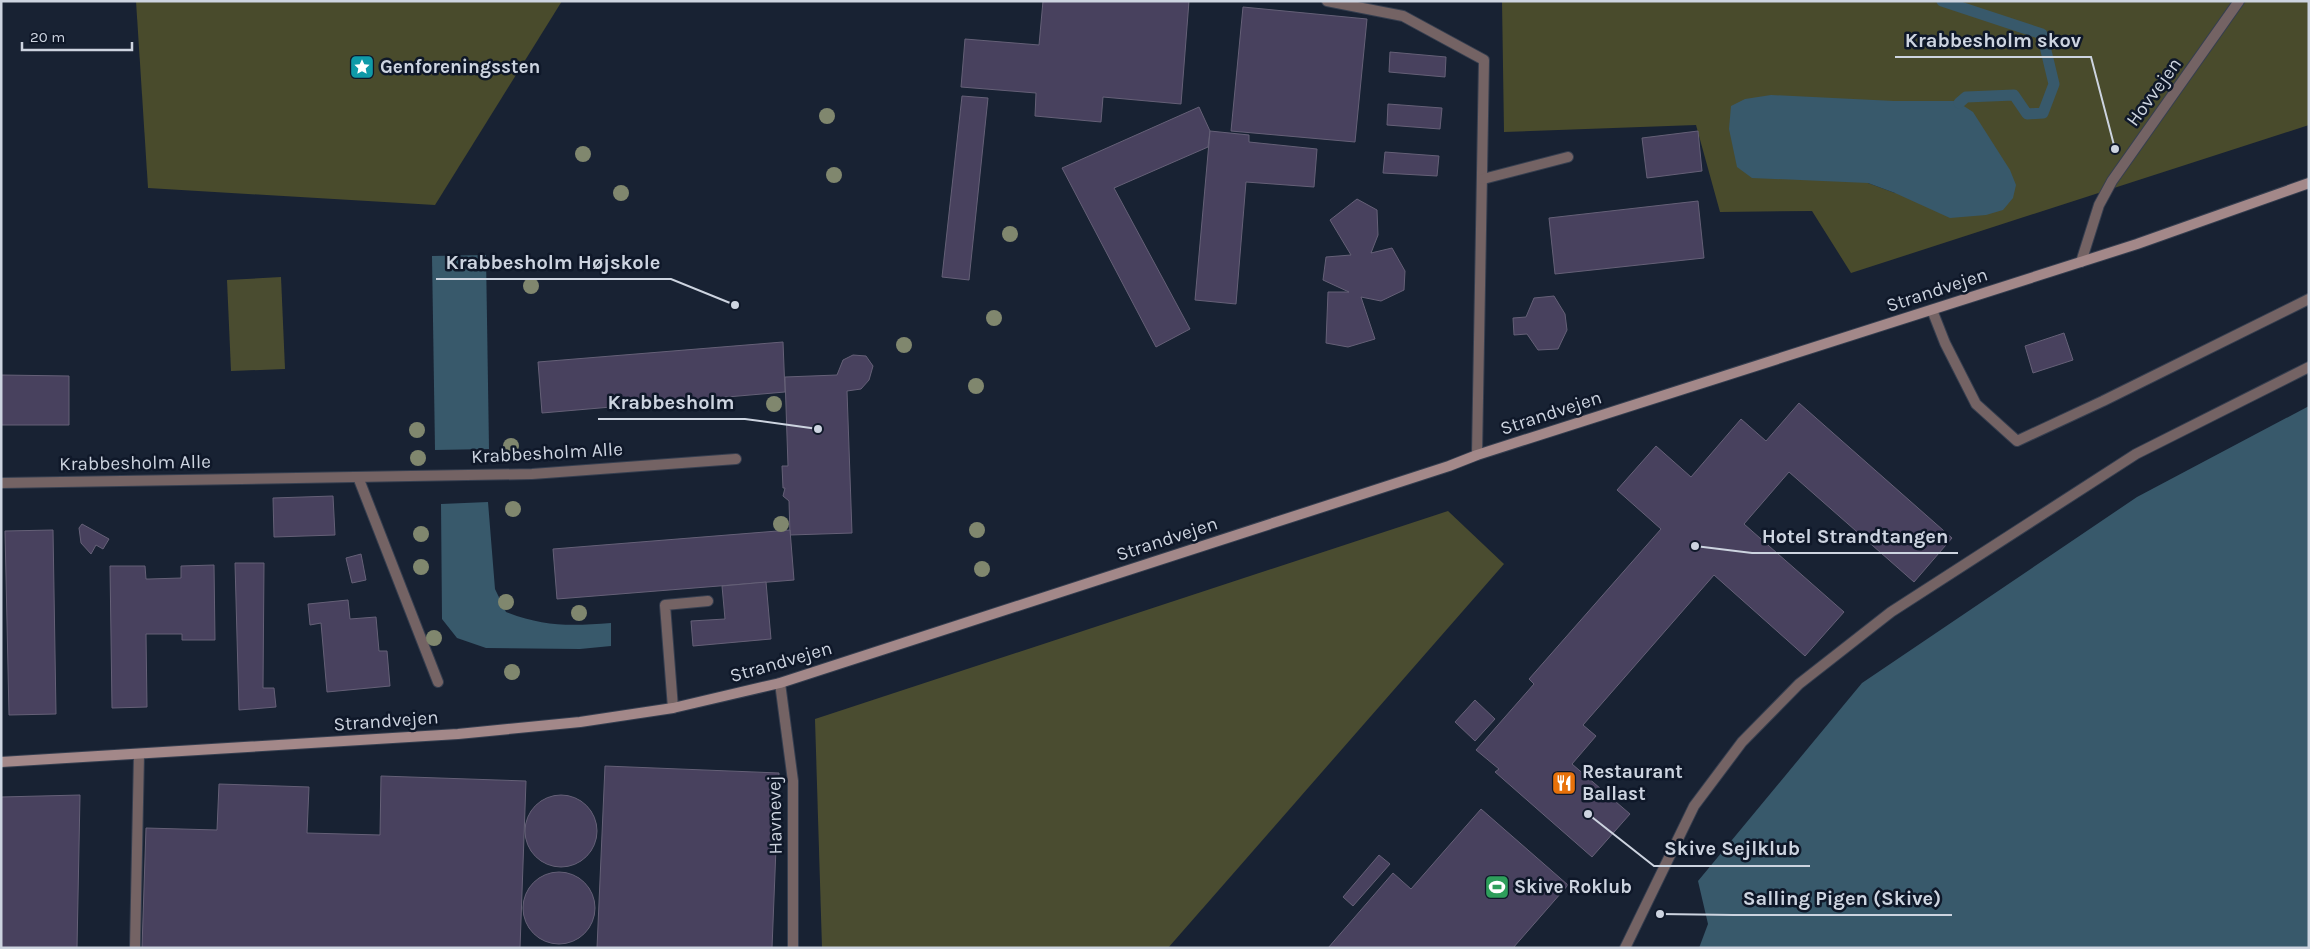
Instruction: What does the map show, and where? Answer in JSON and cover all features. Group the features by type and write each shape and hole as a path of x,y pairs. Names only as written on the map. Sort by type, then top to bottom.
{"street":[{"path":"1327,1 1403,16 1484,60 1478,455"},
{"name":"Hovvejen","path":"2081,262 2099,204 2112,181 2240,1"},
{"path":"1483,179 1568,157"},
{"name":"Strandvejen","path":"1,762 458,734 580,722 674,708 780,683 1478,455 2081,262 2309,184"},
{"path":"1932,310 1945,343 1976,404 2017,441 2309,299"},
{"path":"1625,948 1694,806 1742,742 1799,684 1892,612 2136,454 2309,367"},
{"name":"Krabbesholm Alle","path":"1,483 532,474 736,459"},
{"path":"358,477 438,682"},
{"path":"674,708 665,605 708,601"},
{"name":"Havnevej","path":"780,683 794,781 793,948"},
{"path":"135,948 139,754"}],"green space":[{"path":"136,1 562,1 435,205 148,188"},
{"path":"1502,1 2309,1 2309,125 1851,273 1812,211 1720,212 1696,125 1504,132","holes":["1894,101 1956,101 1895,193 1868,183"]},
{"path":"281,277 285,369 231,371 227,280"},
{"path":"1448,511 1504,564 1168,948 822,948 815,719"}],"water":[{"path":"1771,95 1894,101 1956,101 1973,112 2010,170 2016,185 2013,198 2003,210 1986,215 1950,218 1868,183 1752,178 1737,167 1729,129 1731,106 1745,99"},
{"path":"486,255 489,449 435,450 432,256"},
{"path":"2309,406 2309,948 1699,948 1708,924 1698,881 1862,683 2137,497"},
{"path":"488,502 495,589 506,612 545,623 583,625 611,623 611,646 580,649 486,648 457,638 442,619 441,504"}],"building":[{"path":"1043,1 1189,1 1181,104 1103,97 1101,122 1035,116 1036,93 961,87 965,39 1039,45"},
{"path":"1243,7 1367,19 1355,142 1231,131"},
{"path":"1390,52 1446,57 1445,77 1389,72"},
{"path":"962,96 988,98 969,280 942,277"},
{"path":"1388,104 1442,108 1440,129 1387,125"},
{"path":"1199,107 1210,131 1208,147 1114,188 1190,329 1156,347 1062,168"},
{"path":"1210,131 1249,135 1249,142 1317,149 1314,187 1246,182 1236,304 1195,300"},
{"path":"1698,131 1702,171 1647,178 1642,138"},
{"path":"1385,152 1439,156 1437,176 1383,173"},
{"path":"1357,199 1377,210 1378,235 1371,253 1392,248 1405,271 1404,290 1381,301 1361,297 1375,339 1348,347 1326,343 1328,292 1349,292 1323,280 1326,257 1351,255 1330,220"},
{"path":"1698,201 1704,258 1555,274 1549,218"},
{"path":"1554,296 1565,314 1567,330 1558,349 1538,350 1527,334 1514,335 1513,318 1526,317 1534,298"},
{"path":"2064,333 2073,360 2033,373 2025,346"},
{"path":"783,342 785,392 542,413 538,362"},
{"path":"853,355 866,356 873,366 869,380 861,389 847,391 852,533 790,535 789,501 783,496 785,488 783,488 782,466 788,466 785,377 837,375 843,360"},
{"path":"1,375 69,376 69,425 1,425"},
{"path":"1799,403 1952,538 1914,582 1789,472 1744,524 1844,612 1805,656 1714,575 1583,725 1596,736 1572,764 1630,814 1592,857 1495,772 1499,769 1476,750 1534,684 1529,679 1661,529 1617,490 1656,446 1691,477 1741,419 1766,441"},
{"path":"333,496 335,535 274,537 273,498"},
{"path":"82,524 109,539 103,549 96,545 91,554 81,543 79,528"},
{"path":"53,530 56,714 9,715 5,531"},
{"path":"790,530 794,580 557,599 553,549"},
{"path":"361,554 366,580 352,583 346,558"},
{"path":"235,563 264,563 263,688 274,688 276,707 239,710"},
{"path":"214,565 215,640 182,640 182,634 146,634 147,707 112,708 110,566 145,566 146,579 149,579 181,578 181,566"},
{"path":"766,582 771,639 693,646 691,621 725,619 722,586"},
{"path":"348,600 350,619 376,617 379,651 387,651 390,686 327,692 321,623 310,625 308,604"},
{"path":"1475,700 1495,719 1475,741 1455,722"},
{"path":"605,766 779,773 772,948 597,948"},
{"path":"381,776 526,781 520,948 142,948 146,828 217,830 219,784 309,787 307,833 380,835"},
{"path":"80,795 77,948 1,948 1,797"},
{"path":"561,795 581,801 591,811 597,831 591,851 581,861 561,867 541,861 531,851 525,831 531,811 541,801"},
{"path":"1481,809 1568,885 1513,948 1328,948 1393,873 1411,889"},
{"path":"1379,855 1390,864 1353,906 1343,897"},
{"path":"559,872 579,878 589,888 595,908 589,928 579,938 559,944 539,938 529,928 523,908 529,888 539,878"}],"waterway":[{"path":"1942,1 2042,34 2054,84 2043,113 2027,114 2014,95 1966,97 1959,103"}],"place":[{"name":"Genforeningssten","path":"362,67"},
{"name":"Krabbesholm skov","path":"2115,149"},
{"name":"Krabbesholm Højskole","path":"735,305"},
{"name":"Krabbesholm","path":"818,429"},
{"name":"Hotel Strandtangen","path":"1695,546"},
{"name":"Restaurant Ballast","path":"1564,783"},
{"name":"Skive Sejlklub","path":"1588,814"},
{"name":"Skive Roklub","path":"1497,887"},
{"name":"Salling Pigen (Skive)","path":"1660,914"}]}
